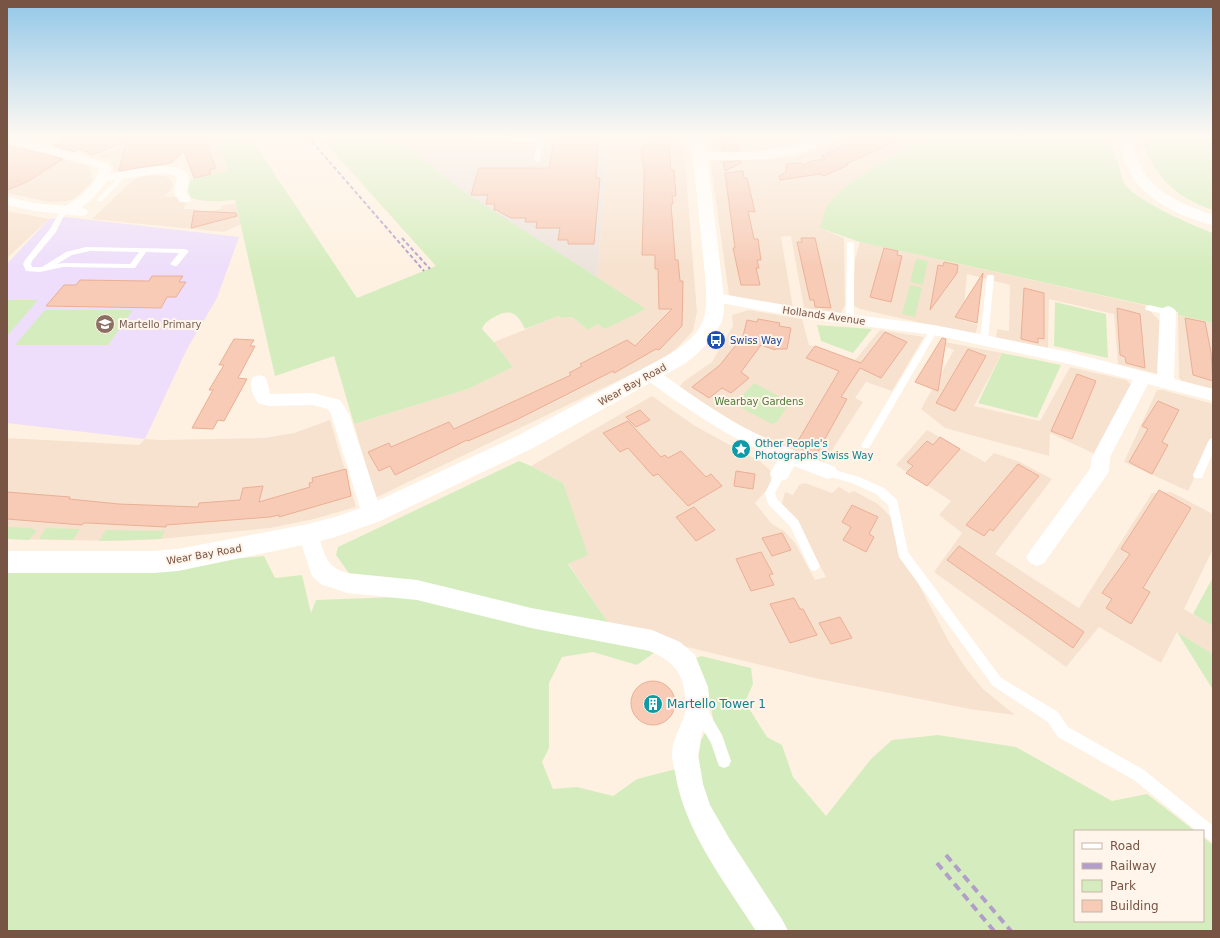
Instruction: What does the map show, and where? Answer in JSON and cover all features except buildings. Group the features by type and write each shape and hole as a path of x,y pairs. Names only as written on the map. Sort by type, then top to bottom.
{"street":[{"path":"68,210 78,204 101,181"},
{"path":"166,194 182,195 182,181"},
{"name":"Wear Bay Road","path":"7,562 146,562 178,560 308,534 335,527 372,514 525,442 650,374 679,358 693,348 704,337 714,317 715,298 702,181"},
{"path":"1143,181 1146,185 1170,202 1197,215 1213,220"},
{"path":"7,201 86,213"},
{"name":"Hollands Avenue","path":"715,298 808,314 934,330 1069,358 1213,396"},
{"path":"1166,383 1168,312"},
{"path":"650,374 690,403 728,427 789,456 828,472"},
{"path":"1037,557 1099,471 1101,457 1143,377"},
{"path":"259,381 261,393 264,399 280,405 313,399 334,404 340,414 372,514"},
{"path":"780,474 789,456"},
{"path":"308,534 320,569 330,578 347,583 417,590 532,618 652,641 672,650 687,663 696,687 698,708 689,733 685,754 690,784 696,804 719,848 772,931"}],"lane":[{"path":"99,200 118,181"},
{"path":"107,193 117,193"},
{"path":"68,210 60,216 54,230 27,264 27,267 33,270 46,269 62,265 132,266 144,250"},
{"path":"850,244 850,319"},
{"path":"46,269 67,254 83,249 185,250 174,264"},
{"path":"984,340 990,277"},
{"path":"1149,308 1168,312"},
{"path":"866,445 934,330"},
{"path":"1198,475 1213,442"},
{"path":"828,472 855,480 880,491 893,503 903,554 997,682 1053,717 1063,732 1140,775 1213,835"},
{"path":"780,474 770,493 772,501 794,523 814,566"},
{"path":"698,708 717,740 724,761"}],"shaded area":[{"path":"7,181 92,181 74,199 66,201 49,202 7,193"},
{"path":"132,181 171,181 173,184 171,190 164,196 175,197 186,204 183,209 195,209 199,214 221,209 222,206 235,203 241,224 224,232 92,219"},
{"path":"450,181 605,181 597,278 466,193"},
{"path":"605,181 687,181 697,312 693,331 677,348 659,361 375,498 354,424 468,389 513,367 494,342 559,316 561,318 572,317 588,330 598,324 645,310 597,278"},
{"path":"713,181 872,181 820,228 844,238 845,305 841,313 804,308 791,236 781,237 793,308 729,295"},
{"path":"7,211 49,219 7,258"},
{"name":"Martello Primary","path":"65,217 239,237 217,298 187,349 145,439 7,423 7,264 49,219"},
{"path":"860,242 1144,305 1161,322 1159,374 1118,364 1114,314 1049,299 1048,348 996,338 997,329 1009,331 1010,285 967,274 963,320 978,325 975,335 860,309 853,305 855,259"},
{"path":"749,310 802,319 809,345 855,360 880,330 924,337 892,391 866,382 855,398 863,402 823,464 753,440 679,388 683,382 712,362 733,326 732,315"},
{"path":"1178,315 1213,323 1213,389 1182,381 1179,378"},
{"path":"945,342 1002,353 974,406 1040,421 1070,367 1126,380 1133,386 1097,455 1050,433 1049,456 945,428 921,409 954,350 941,345"},
{"path":"1157,390 1163,390 1213,404 1213,438 1188,491 1124,462"},
{"path":"652,396 695,426 761,462 770,470 771,485 755,503 772,524 784,531 795,543 815,580 826,577 801,531 781,507 785,492 793,495 799,485 805,483 832,493 839,487 849,493 854,491 878,504 896,522 902,546 917,581 949,642 965,667 983,689 1015,715 970,709 819,679 613,629 568,563 563,483 531,466"},
{"path":"330,420 356,507 314,519 270,528 161,539 116,541 7,539 7,438 139,445 145,439 265,438 294,433"},
{"path":"927,430 985,462 994,453 1020,462 1052,479 995,554 1079,608 1152,493 1171,492 1213,514 1213,549 1184,609 1213,626 1213,654 1177,632 1161,663 1099,627 1066,667 934,572 962,533 939,515 951,501 896,465"}],"green space":[{"path":"191,181 279,181 357,298 436,266 359,181 450,181 466,193 646,309 605,329 598,324 588,330 572,317 561,318 559,316 525,329 520,320 514,314 501,314 488,321 482,329 513,367 468,389 354,424 334,356 275,376 235,200 197,200 191,198 188,190"},
{"path":"853,181 1123,181 1128,188 1150,204 1213,233 1213,323 1178,315 1178,312 860,242 820,228 828,205"},
{"path":"1165,181 1213,181 1213,210 1187,199"},
{"path":"916,259 928,261 923,285 910,282"},
{"path":"910,285 922,288 915,317 902,314"},
{"path":"7,300 38,300 7,336"},
{"path":"1055,302 1106,314 1108,358 1054,346"},
{"path":"45,310 133,310 108,345 15,345"},
{"path":"817,325 872,329 853,353 821,341"},
{"path":"1002,353 1061,365 1037,418 978,403"},
{"name":"Wearbay Gardens","path":"754,383 790,402 777,422 772,424 730,402 738,400"},
{"path":"519,461 563,483 588,555 568,564 613,629 353,579 336,555 338,547"},
{"path":"7,527 31,528 37,531 29,540 7,539"},
{"path":"46,528 80,529 73,540 39,539"},
{"path":"106,530 165,530 161,539 99,541"},
{"path":"264,556 275,578 302,575 311,613 316,600 423,596 641,647 654,653 637,665 593,652 562,657 549,683 549,748 542,762 553,789 577,787 613,796 637,779 676,769 759,931 7,931 7,569 163,565"},
{"path":"1213,577 1213,626 1193,614"},
{"path":"1177,632 1213,654 1213,690"},
{"path":"701,656 751,668 753,684 745,702 767,737 782,745 793,777 826,816 871,759 892,740 938,735 1016,747 1112,801 1147,794 1194,830 1074,830 1074,922 1204,922 1204,838 1213,845 1213,931 787,931 709,808 697,767 701,740 713,719 707,685 694,659"}],"railway":[{"path":"346,181 424,271"},
{"path":"402,238 430,269"},
{"path":"946,855 1011,931"},
{"path":"937,863 994,931"}],"place":[{"name":"Martello Primary","path":"105,324"},
{"name":"Swiss Way","path":"716,340"},
{"name":"Other People's Photographs Swiss Way","path":"741,449"},
{"name":"Martello Tower 1","path":"653,704"}]}
